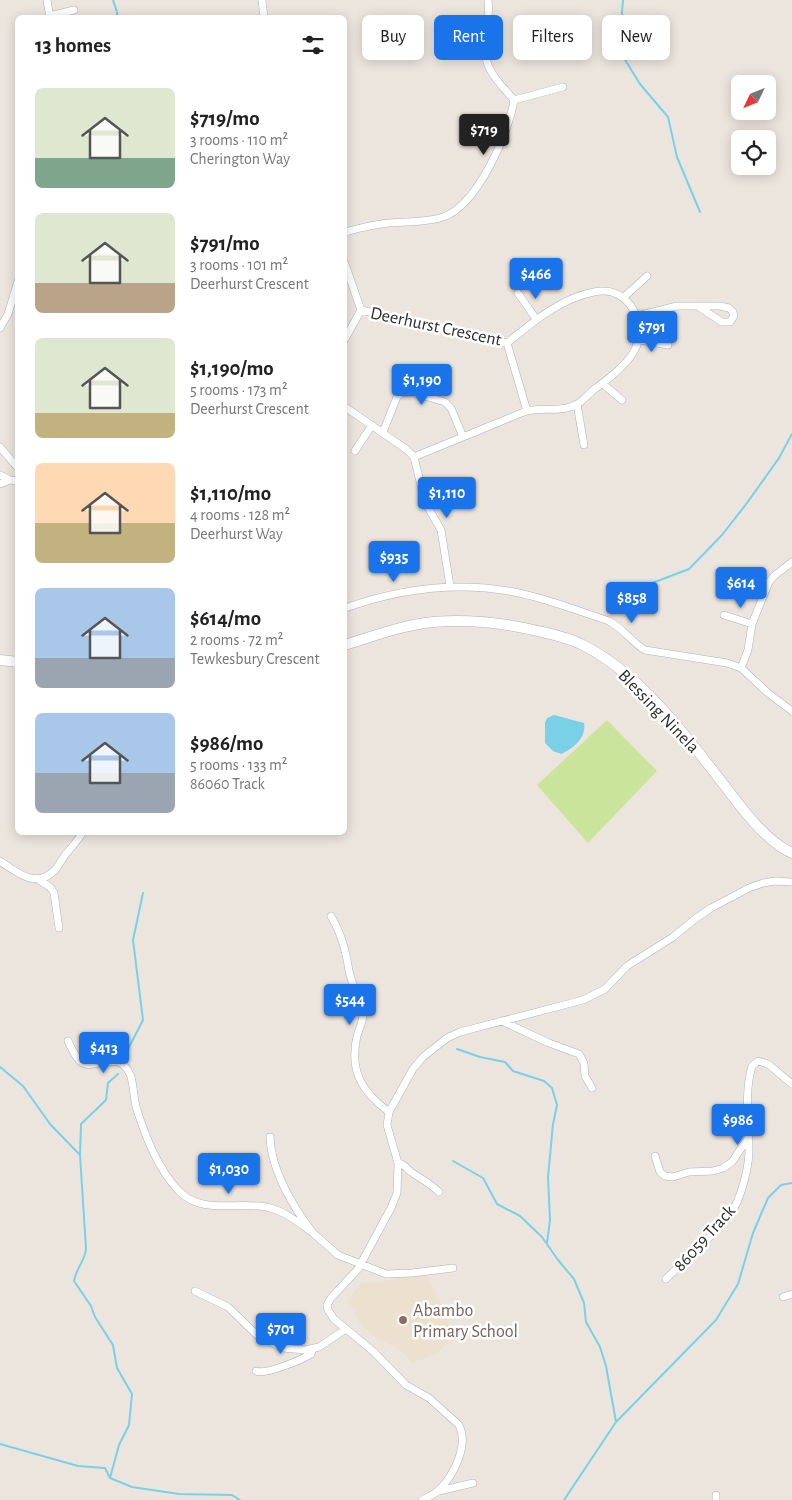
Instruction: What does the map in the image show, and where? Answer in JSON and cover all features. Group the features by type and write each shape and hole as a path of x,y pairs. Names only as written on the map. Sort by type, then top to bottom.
{"street":[{"path":"47,0 50,15"},
{"path":"262,0 264,15"},
{"path":"488,0 485,49 487,62 491,72 514,100"},
{"path":"57,15 74,10"},
{"path":"514,100 563,87"},
{"path":"347,232 387,223 431,220 455,212 493,162 514,100"},
{"path":"347,270 361,310"},
{"path":"414,456 528,411 564,408 577,404 603,384 625,364 635,351 640,340 637,316 623,298 647,276"},
{"path":"0,328 8,314 15,291"},
{"name":"Deerhurst Crescent","path":"347,335 361,310 507,343 536,320 566,301 594,292 609,291 623,298"},
{"path":"518,292 536,320"},
{"path":"637,316 677,306 699,307"},
{"path":"640,340 668,345"},
{"path":"507,343 528,411"},
{"path":"603,384 622,400"},
{"path":"383,432 397,397 401,393 410,392 449,404 463,437"},
{"path":"577,404 584,445"},
{"path":"347,408 383,432 414,456 425,502 441,530 450,586"},
{"path":"355,452 372,425"},
{"path":"0,446 15,464"},
{"path":"0,476 14,481"},
{"path":"0,484 14,481"},
{"path":"420,483 452,481"},
{"path":"741,668 748,650 752,624 769,582 792,562"},
{"path":"347,607 384,596 450,586 481,587 515,592 609,621 618,626 645,650 727,663 741,668 768,693 792,711"},
{"path":"724,615 752,624"},
{"name":"Blessing Ninela","path":"347,644 407,627 432,622 498,622 519,626 583,645 607,659 635,683 679,727 772,841 792,853"},
{"path":"0,660 15,662"},
{"path":"39,880 47,877 56,869 81,835"},
{"path":"0,861 17,873 39,880 50,887 54,893 60,928"},
{"path":"439,1491 459,1459 463,1440 459,1425 428,1398 406,1385 374,1352 331,1315 328,1305 331,1298 362,1264 397,1193 398,1163 387,1125 389,1112 413,1069 434,1047 460,1032 596,995 605,989 627,966 677,934 694,919 711,908 749,888 763,883 775,881 792,882"},
{"path":"331,916 342,938 350,975 363,1016 357,1036 354,1059 357,1074 372,1098 389,1112"},
{"path":"502,1021 549,1043 579,1054 584,1063 585,1076 592,1088"},
{"path":"68,1041 75,1055 83,1064 91,1065 114,1061 124,1064 130,1075 139,1116 163,1170 179,1191 186,1196 210,1206 255,1206 282,1212 313,1233 338,1255 386,1274 453,1268"},
{"name":"86059 Track","path":"666,1279 732,1212 738,1201 749,1152 747,1094 752,1066 758,1061 768,1064 792,1084"},
{"path":"270,1137 272,1158 285,1190 313,1233"},
{"path":"655,1156 660,1172 665,1176 673,1177 694,1171 713,1171 728,1166 748,1138"},
{"path":"398,1163 403,1164 409,1171 426,1180 438,1192"},
{"path":"398,1178 407,1176 409,1171"},
{"path":"195,1291 228,1307 248,1328 271,1343 283,1348 312,1349 319,1347 346,1329"},
{"path":"783,1297 792,1294"},
{"path":"256,1371 263,1372 298,1361 311,1354 312,1349"},
{"path":"422,1500 439,1491 473,1484"}],"shaded area":[{"name":"Abambo Primary School","path":"426,1273 440,1303 447,1313 450,1341 436,1354 412,1363 397,1348 377,1339 361,1325 348,1301 361,1283 385,1281"}],"green space":[{"path":"607,720 657,771 588,843 537,785"}],"water":[{"path":"554,715 584,723 581,738 570,749 561,754 553,751 545,743 545,723 547,718"}],"waterway":[{"path":"113,0 117,15"},
{"path":"623,0 619,50 640,84 668,117 677,157 700,212"},
{"path":"618,596 689,569 722,535 747,503 779,458 792,434"},
{"path":"124,1057 143,1020 133,940 143,893"},
{"path":"457,1049 480,1057 505,1062 513,1071 544,1081 552,1088 557,1105 553,1124 548,1177 550,1220 547,1243"},
{"path":"0,1067 23,1086 50,1124 80,1155"},
{"path":"110,1478 119,1445 129,1425 132,1394 117,1368 113,1345 95,1317 91,1306 74,1281 86,1249 80,1155 81,1124 106,1100 108,1083 118,1074"},
{"path":"453,1161 483,1178 497,1204 520,1216 542,1237 574,1279 584,1303 586,1322 600,1347 606,1366 616,1422"},
{"path":"564,1500 616,1422 716,1320 738,1284 753,1233 768,1198 781,1185 792,1183"},
{"path":"0,1444 78,1466 105,1468 110,1478 132,1487 179,1494 232,1495 240,1500"}],"place":[{"name":"Abambo Primary School","path":"403,1320"}]}
